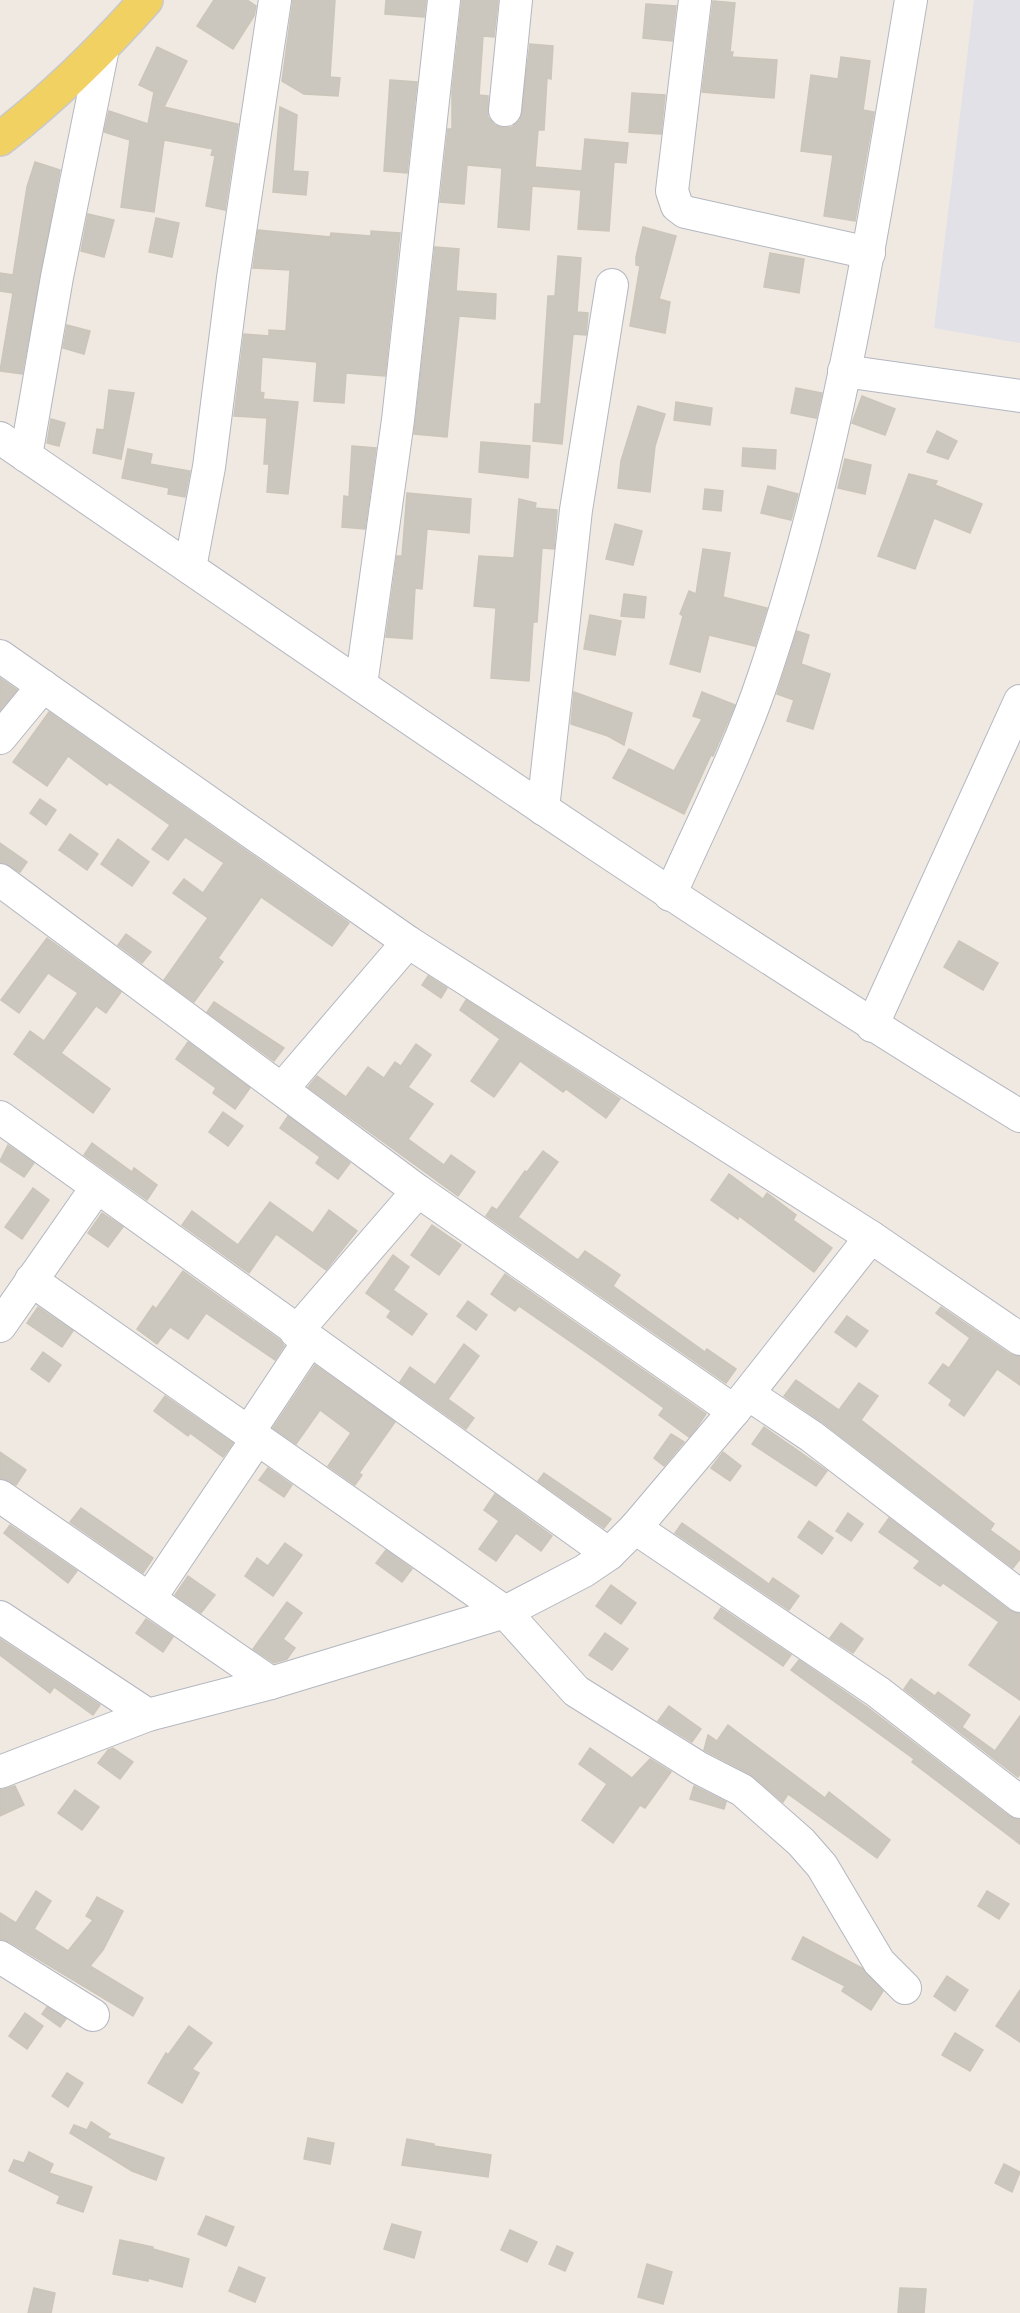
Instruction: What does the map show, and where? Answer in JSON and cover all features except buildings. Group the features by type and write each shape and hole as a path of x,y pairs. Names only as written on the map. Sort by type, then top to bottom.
{"main road":[{"path":"0,139 38,110 103,48 146,0"}],"street":[{"path":"190,568 209,467 233,278 275,0"},
{"path":"361,685 398,420 444,0"},
{"path":"505,110 516,0"},
{"path":"695,0 672,191 676,206 685,212 869,253"},
{"path":"670,895 764,678 799,562 869,253 911,0"},
{"path":"26,456 57,278 103,48"},
{"path":"543,809 576,510 612,285"},
{"path":"844,371 1020,396"},
{"path":"0,438 670,895 872,1026 1020,1116"},
{"path":"0,656 408,942 871,1238 1020,1339"},
{"path":"0,738 43,687"},
{"path":"872,1026 1020,701"},
{"path":"0,880 418,1191 741,1402 811,1436 1020,1596"},
{"path":"282,1089 408,942"},
{"path":"0,1117 303,1337 609,1554"},
{"path":"0,1326 97,1187"},
{"path":"150,1598 253,1436 303,1337 418,1191"},
{"path":"0,1772 148,1715 271,1683 505,1612 584,1571 609,1554 635,1528 741,1402 871,1238"},
{"path":"31,1280 505,1612 576,1691 699,1768 742,1790 801,1842 822,1866 845,1900 879,1962 905,1988"},
{"path":"0,1496 271,1683"},
{"path":"635,1528 878,1692 1020,1802"},
{"path":"0,1617 148,1715"},
{"path":"0,1957 93,2015"}],"shaded area":[{"path":"974,0 1020,0 1020,343 934,328"}]}
